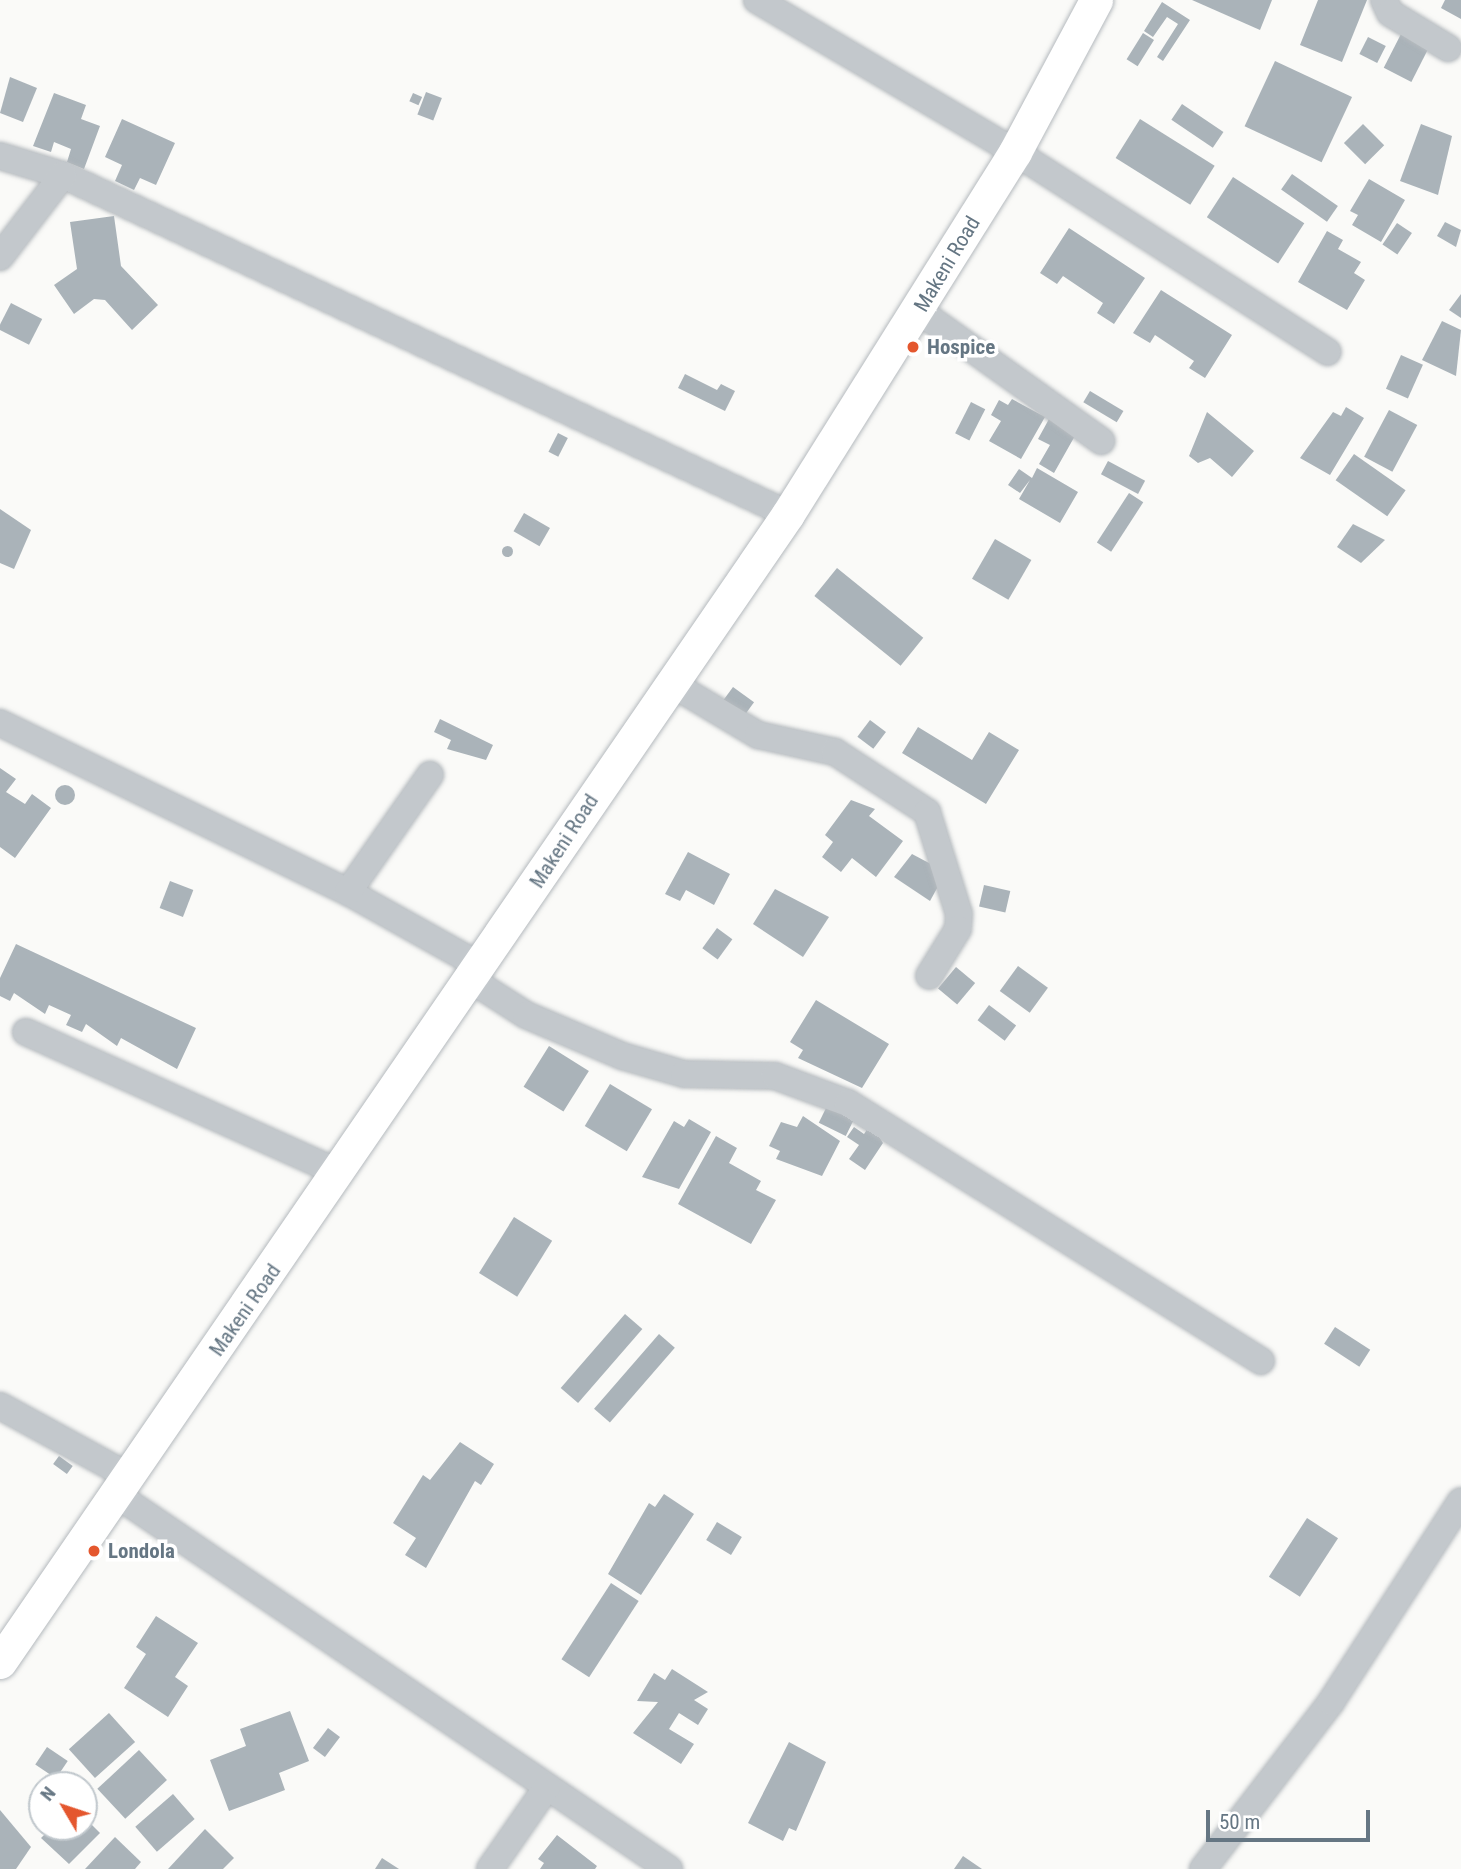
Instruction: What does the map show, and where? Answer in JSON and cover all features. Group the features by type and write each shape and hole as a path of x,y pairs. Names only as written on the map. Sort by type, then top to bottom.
{"main road":[{"name":"Makeni Road","path":"0,1662 477,974 669,682 788,514 919,311 1015,152 1096,0"}],"street":[{"path":"757,0 1015,152 1328,352"},
{"path":"1384,0 1390,13 1448,48"},
{"path":"0,156 63,175 788,514"},
{"path":"0,257 63,175"},
{"path":"919,311 1101,441"},
{"path":"669,682 758,735 835,752 927,812 959,914 958,929 929,976"},
{"path":"0,723 348,892 477,974 526,1014 622,1056 684,1074 775,1076 848,1103 1261,1361"},
{"path":"348,892 430,775"},
{"path":"26,1032 340,1172"},
{"path":"0,1406 124,1486 547,1787 669,1869"},
{"path":"1203,1869 1331,1702 1461,1500"},
{"path":"490,1869 547,1787"}],"building":[{"path":"1192,0 1272,0 1260,30"},
{"path":"1318,0 1367,0 1342,62 1300,45"},
{"path":"1445,0 1461,0 1461,19 1441,8"},
{"path":"1162,2 1190,20 1163,61 1157,57 1178,24 1167,17 1153,37 1144,31"},
{"path":"1143,33 1154,40 1138,66 1127,59"},
{"path":"1401,34 1429,48 1411,82 1384,68"},
{"path":"1368,37 1386,46 1377,63 1359,54"},
{"path":"1275,61 1352,97 1322,162 1245,126"},
{"path":"10,77 37,88 23,122 0,113"},
{"path":"426,92 442,98 433,120 417,114"},
{"path":"54,93 86,105 81,119 100,126 84,169 67,162 71,149 54,142 51,152 33,146"},
{"path":"413,93 422,97 418,105 409,101"},
{"path":"1182,104 1223,132 1213,148 1171,120"},
{"path":"122,119 175,143 156,185 140,178 134,190 115,181 122,165 105,157"},
{"path":"1140,119 1215,166 1190,205 1116,158"},
{"path":"1363,124 1384,145 1365,164 1344,143"},
{"path":"1421,124 1452,136 1438,195 1400,181"},
{"path":"1292,174 1338,206 1327,222 1281,190"},
{"path":"1233,177 1304,223 1278,264 1207,217"},
{"path":"1369,179 1405,200 1381,242 1352,225 1358,215 1350,211"},
{"path":"114,216 121,266 158,305 132,330 105,300 94,299 74,314 54,285 77,269 70,222"},
{"path":"1445,222 1461,230 1456,247 1437,236"},
{"path":"1397,223 1412,233 1397,255 1382,245"},
{"path":"1069,228 1145,278 1114,324 1097,313 1103,303 1063,276 1057,284 1040,273"},
{"path":"1327,231 1343,240 1338,249 1361,262 1354,273 1365,280 1347,310 1298,282"},
{"path":"1161,290 1232,335 1205,378 1189,368 1194,361 1155,335 1150,343 1133,333"},
{"path":"1461,294 1461,318 1449,310"},
{"path":"11,303 42,319 29,345 0,330"},
{"path":"1442,321 1461,330 1456,376 1422,360"},
{"path":"1401,355 1423,365 1408,399 1386,389"},
{"path":"685,374 717,390 721,384 735,391 725,411 678,388"},
{"path":"1090,391 1123,411 1117,422 1083,402"},
{"path":"1012,399 1045,417 1021,459 989,441 1001,421 991,415 999,400 1008,405"},
{"path":"971,402 985,409 969,440 955,433"},
{"path":"1346,407 1364,418 1330,475 1300,458 1333,412 1341,416"},
{"path":"1389,410 1417,425 1392,472 1364,457"},
{"path":"1207,412 1254,451 1232,477 1210,458 1198,463 1189,456"},
{"path":"1049,419 1076,434 1054,473 1039,464 1050,445 1038,439"},
{"path":"558,433 568,438 558,457 548,452"},
{"path":"1354,454 1406,490 1387,516 1336,480"},
{"path":"1108,461 1145,481 1138,494 1101,474"},
{"path":"1037,468 1078,492 1060,523 1019,499 1030,480 1020,493 1008,485 1019,469 1032,478"},
{"path":"1129,493 1143,502 1111,552 1097,542"},
{"path":"0,509 31,530 14,569 0,563"},
{"path":"524,513 550,528 539,546 514,531"},
{"path":"1353,524 1385,540 1361,563 1337,547"},
{"path":"995,539 1031,560 1008,600 972,579"},
{"path":"507,545 513,551 507,557 501,551"},
{"path":"837,568 923,638 901,666 814,596"},
{"path":"733,687 754,702 743,717 722,702"},
{"path":"440,719 493,745 486,760 447,749 451,740 434,732"},
{"path":"870,720 886,732 873,749 857,737"},
{"path":"918,727 972,760 989,732 1019,750 986,804 902,753"},
{"path":"0,768 16,779 6,792 25,804 32,794 51,808 15,858 0,847"},
{"path":"65,785 72,788 75,795 72,802 65,805 58,802 55,795 58,788"},
{"path":"851,800 875,809 869,816 903,841 876,877 852,858 841,872 822,857 833,842 825,835"},
{"path":"688,852 730,874 714,905 686,890 680,901 665,894"},
{"path":"912,854 946,872 930,901 894,877"},
{"path":"170,881 193,890 183,917 160,908"},
{"path":"984,885 1010,891 1005,913 979,906"},
{"path":"775,889 829,917 803,957 753,924"},
{"path":"717,928 732,939 718,959 702,948"},
{"path":"16,944 196,1028 177,1069 121,1038 117,1046 86,1024 82,1032 66,1025 71,1015 49,1005 45,1014 14,993 10,1001 0,996 0,978"},
{"path":"1018,966 1048,988 1030,1013 1000,991"},
{"path":"956,967 975,983 957,1005 938,988"},
{"path":"816,1000 889,1044 862,1088 798,1058 803,1050 790,1042"},
{"path":"989,1005 1016,1025 1005,1041 978,1020"},
{"path":"549,1046 589,1071 563,1112 524,1087"},
{"path":"610,1084 652,1109 627,1151 585,1126"},
{"path":"828,1104 855,1117 846,1136 819,1123"},
{"path":"803,1116 840,1141 822,1176 776,1159 780,1151 769,1146 781,1122 797,1127"},
{"path":"689,1119 711,1132 679,1189 642,1177 674,1121 684,1127"},
{"path":"871,1124 883,1143 865,1170 849,1159 859,1145 847,1137 854,1127 864,1134"},
{"path":"716,1136 737,1148 729,1163 761,1181 756,1190 776,1200 751,1244 678,1204"},
{"path":"514,1217 552,1241 517,1297 479,1273"},
{"path":"625,1314 642,1329 578,1403 561,1388"},
{"path":"1335,1327 1370,1350 1359,1367 1324,1344"},
{"path":"659,1334 675,1348 610,1422 594,1409"},
{"path":"460,1442 494,1464 481,1485 475,1481 426,1568 405,1555 416,1538 393,1523 423,1475 430,1480"},
{"path":"59,1456 73,1466 67,1474 53,1464"},
{"path":"664,1494 694,1514 641,1595 608,1574 649,1503 655,1507"},
{"path":"1307,1518 1338,1538 1300,1597 1269,1577"},
{"path":"717,1522 742,1537 731,1555 706,1540"},
{"path":"611,1583 639,1601 589,1677 561,1659"},
{"path":"156,1616 198,1643 175,1677 188,1686 168,1717 124,1688 146,1654 136,1647"},
{"path":"672,1669 708,1692 694,1700 708,1709 698,1725 679,1713 669,1729 694,1744 681,1764 633,1733 658,1702 637,1701 654,1673 665,1680"},
{"path":"290,1711 309,1761 279,1773 285,1790 229,1811 210,1760 246,1746 240,1729"},
{"path":"109,1713 135,1742 98,1775 98,1771 89,1771 69,1749"},
{"path":"328,1728 340,1737 325,1757 313,1748"},
{"path":"789,1742 826,1762 796,1831 789,1828 783,1841 748,1823"},
{"path":"47,1747 68,1761 61,1771 45,1771 35,1764"},
{"path":"139,1750 167,1780 125,1819 98,1788"},
{"path":"173,1794 195,1819 157,1852 135,1827"},
{"path":"0,1810 31,1847 16,1869 0,1869"},
{"path":"205,1829 234,1858 223,1869 168,1869"},
{"path":"557,1835 597,1866 595,1869 540,1869 544,1863 538,1859"},
{"path":"115,1837 141,1862 135,1869 85,1869"},
{"path":"44,1841 92,1841 69,1864"},
{"path":"963,1856 982,1869 954,1869"},
{"path":"382,1858 399,1869 375,1869"}],"place":[{"name":"Hospice","path":"913,347"},
{"name":"Londola","path":"94,1551"}]}
